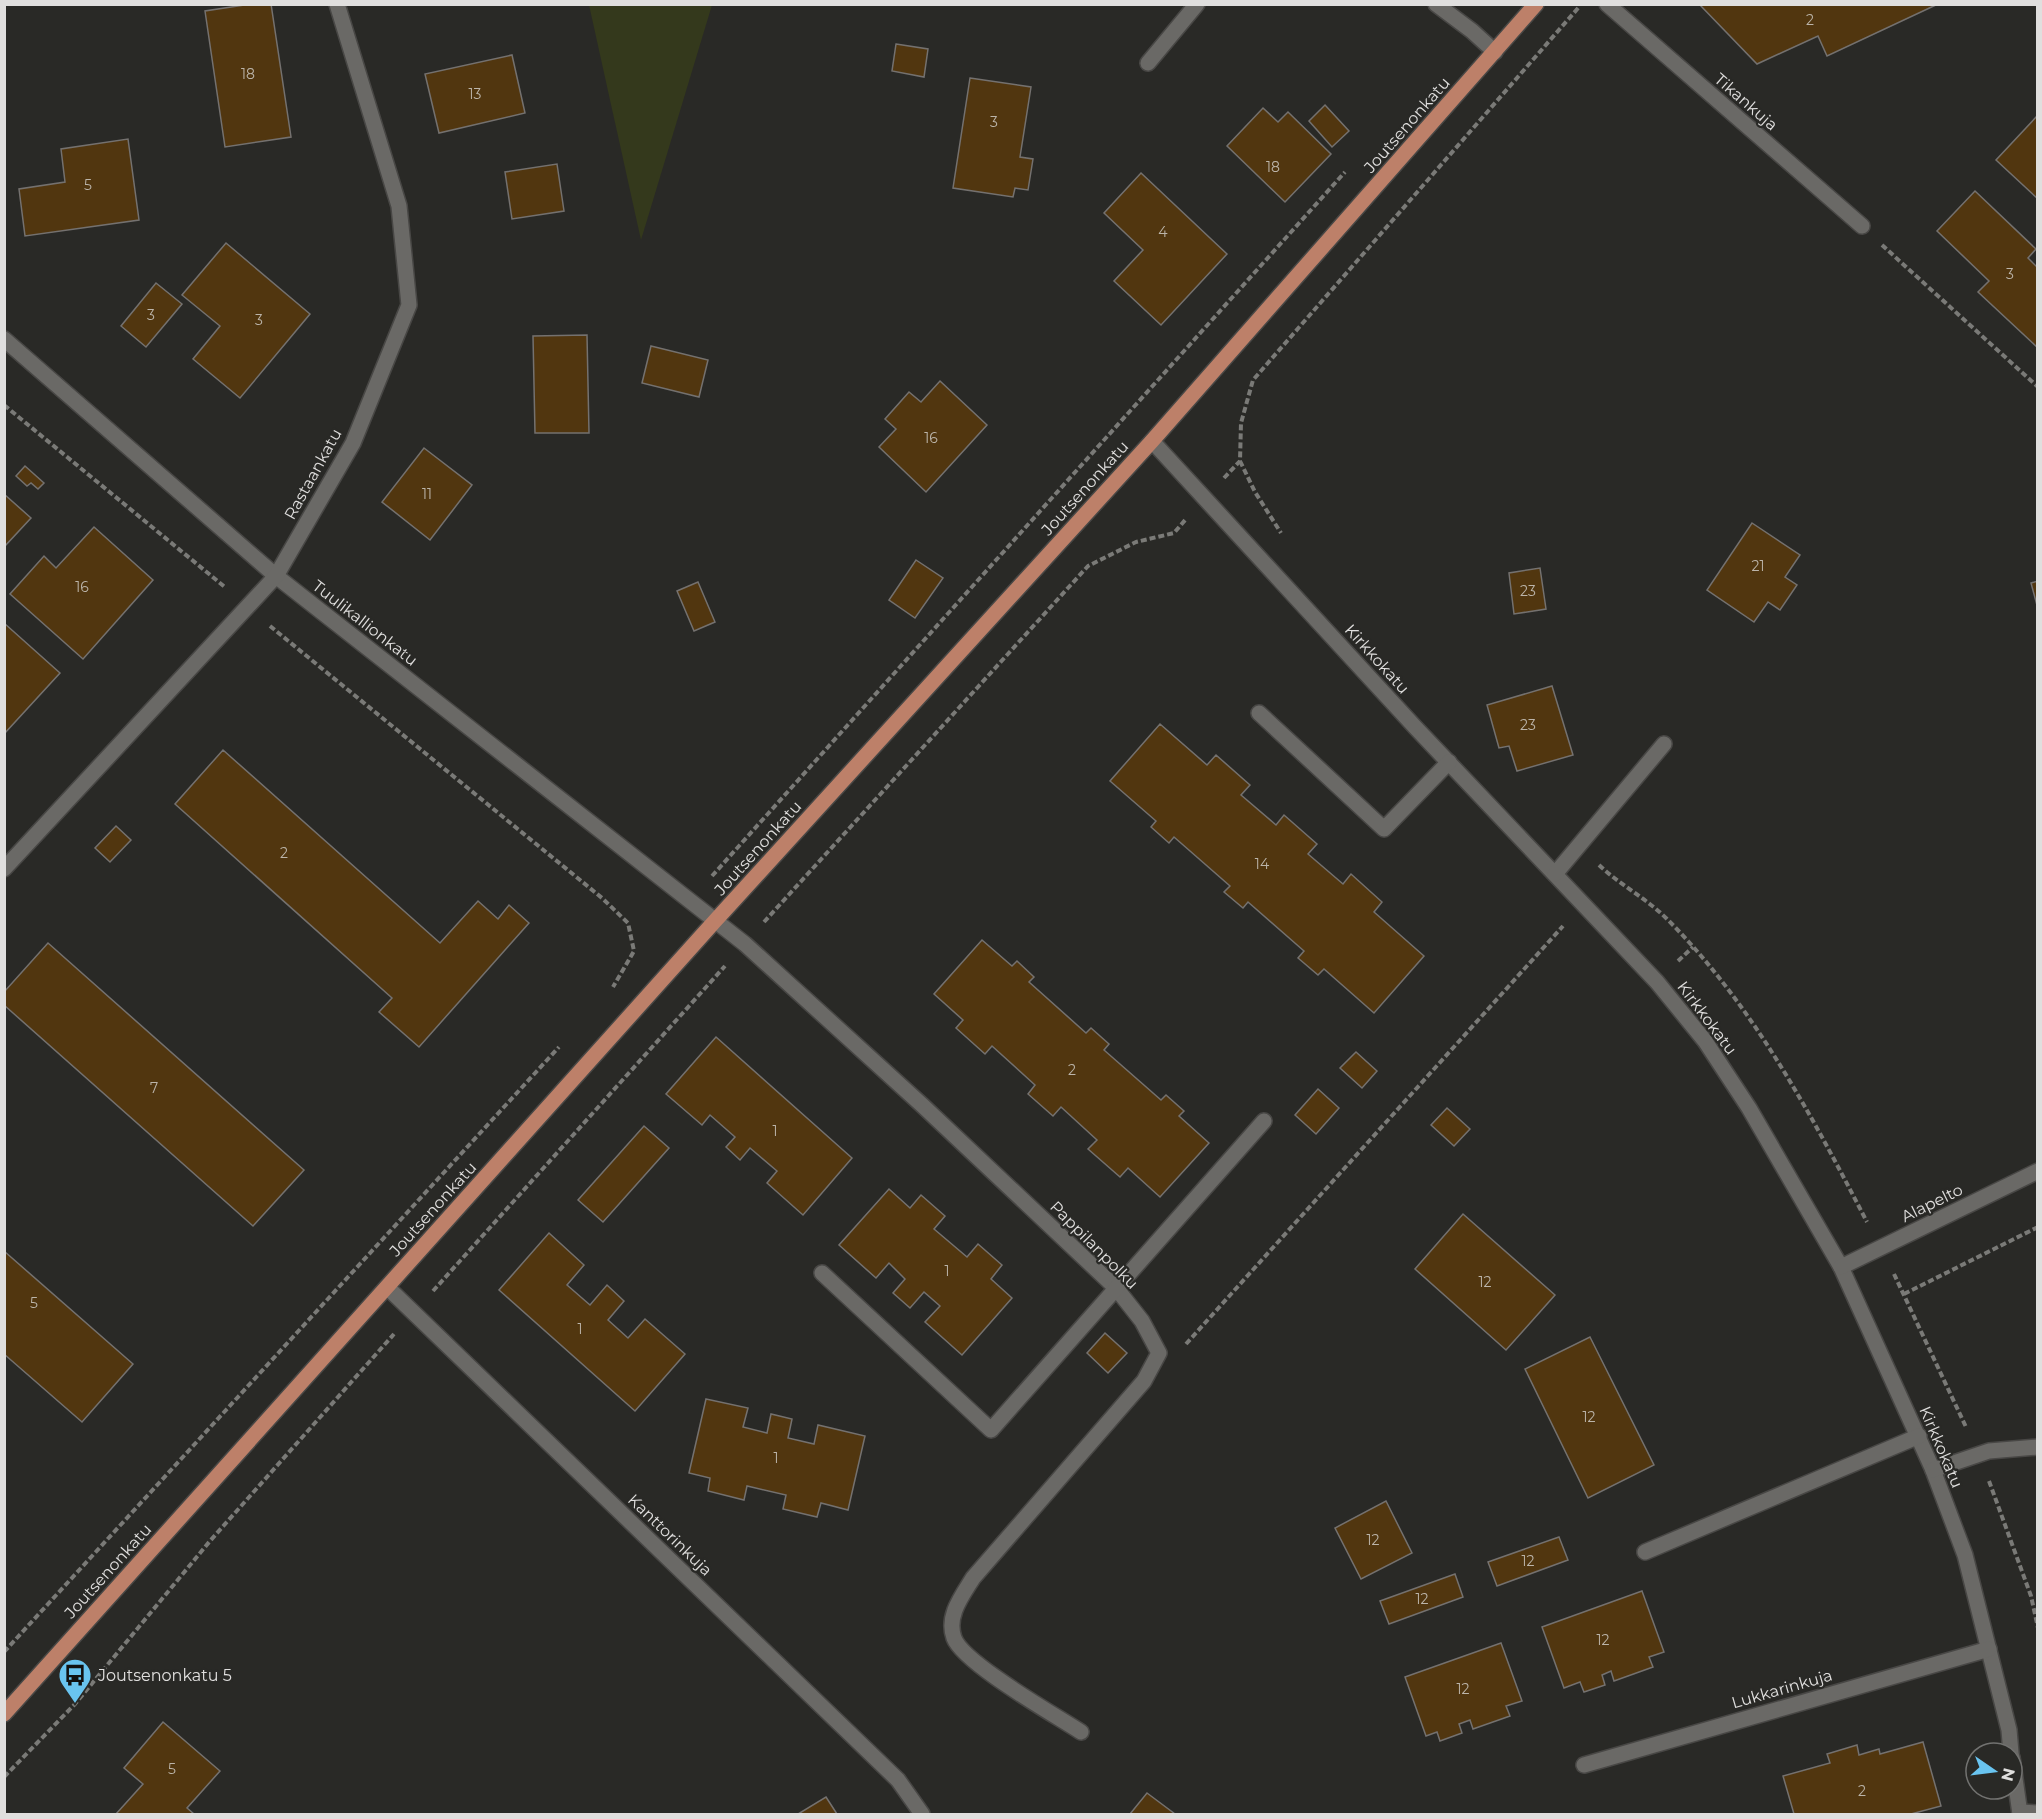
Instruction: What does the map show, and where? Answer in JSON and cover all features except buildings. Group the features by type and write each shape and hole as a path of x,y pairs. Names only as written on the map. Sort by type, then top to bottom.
{"main road":[{"name":"Joutsenonkatu","path":"4,1714 714,922 1152,441 1536,4"}],"street":[{"name":"Rastaankatu","path":"4,869 276,576 353,443 409,305 399,206 337,4"},
{"path":"1148,63 1197,4"},
{"path":"1436,4 1495,52"},
{"name":"Tikankuja","path":"1607,4 1862,226"},
{"name":"Tuulikallionkatu","path":"4,339 276,576 714,922"},
{"name":"Kirkkokatu","path":"1152,441 1449,762 1657,982 1705,1041 1749,1108 1841,1267 1919,1436 1965,1555 1989,1648 2009,1741"},
{"path":"1259,713 1384,829 1449,762"},
{"path":"1555,874 1664,744"},
{"name":"Pappilanpolku","path":"714,922 745,944 922,1105 1116,1288 1142,1321 1159,1353"},
{"path":"822,1274 991,1430 1264,1121"},
{"name":"Alapelto","path":"1841,1267 2037,1171"},
{"name":"Kanttorinkuja","path":"387,1287 898,1780 922,1815"},
{"path":"1081,1732 973,1661 954,1638 953,1609 973,1578 1144,1381 1159,1353"},
{"path":"1645,1552 1919,1436"},
{"path":"1933,1470 1989,1451 2037,1447"},
{"name":"Lukkarinkuja","path":"1584,1765 1989,1648"},
{"path":"2020,1813 2037,1812"}],"path":[{"path":"4,1777 75,1704 210,1541 745,944 1088,566 1136,542 1174,533 1240,461 1241,423 1254,380 1581,4"},
{"path":"689,902 1352,164"},
{"path":"1862,226 2037,387"},
{"path":"4,405 602,898 628,923 634,951 612,989 635,963"},
{"path":"1159,1353 1178,1352 1313,1205 1568,921 1574,894"},
{"path":"4,1652 563,1042"},
{"path":"1904,1294 2037,1227"}],"green space":[{"path":"589,5 712,5 641,240"}],"place":[{"name":"Joutsenonkatu 5","path":"75,1704"}]}
